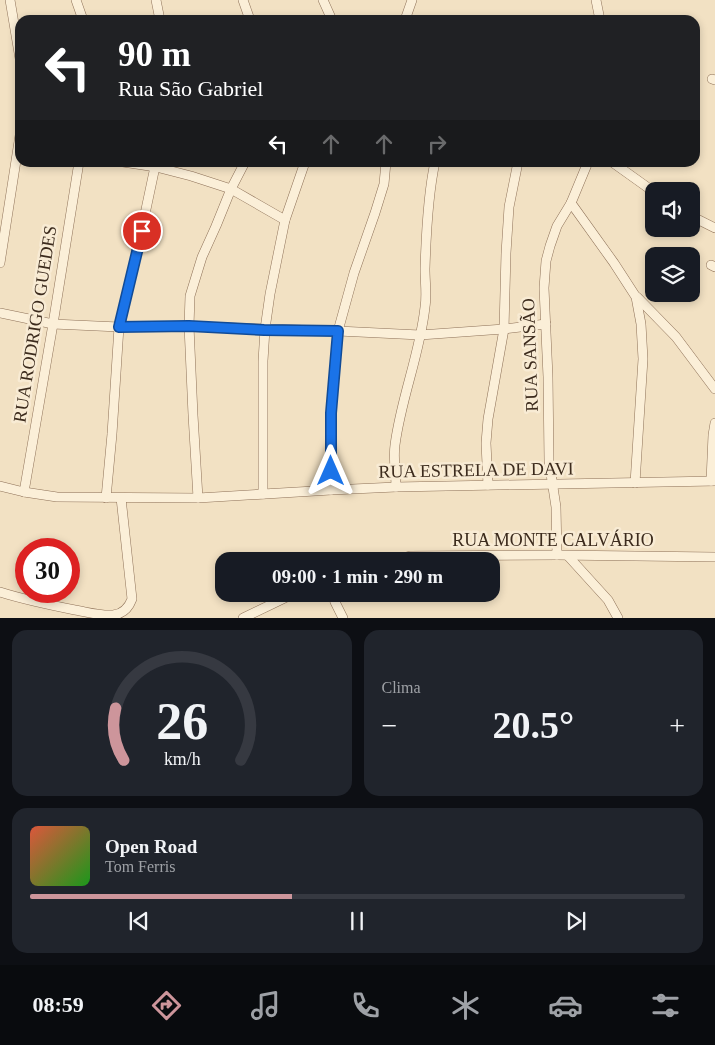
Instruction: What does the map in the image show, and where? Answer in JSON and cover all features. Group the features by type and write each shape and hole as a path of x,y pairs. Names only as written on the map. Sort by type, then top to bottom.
{"street":[{"path":"10,0 15,30"},
{"path":"76,0 81,15"},
{"path":"156,0 159,15"},
{"path":"243,0 248,15"},
{"path":"323,0 330,15"},
{"path":"407,15 412,0"},
{"path":"596,0 599,15"},
{"path":"0,263 15,167"},
{"name":"RUA RODRIGO GUEDES","path":"24,492 77,167"},
{"path":"106,498 119,327 156,167"},
{"path":"162,167 231,189 285,220"},
{"path":"198,498 189,326 190,296 199,264 242,167"},
{"path":"264,494 262,361 264,330 285,220 304,167"},
{"path":"331,490 331,413 338,331 354,273 384,184 386,167"},
{"path":"396,488 395,448 400,414 426,306 425,267 434,167"},
{"path":"488,485 486,444 488,419 504,330 509,207 517,167"},
{"name":"RUA SANSÃO","path":"558,555 556,507 549,461 544,288 546,262 550,246 557,226 570,203 586,167"},
{"path":"619,167 645,186"},
{"path":"570,203 614,263 636,297 676,337 715,389"},
{"path":"700,220 715,228"},
{"path":"635,483 643,359 641,324 636,297"},
{"path":"0,313 53,324 119,327 189,326 420,335 504,330 546,324"},
{"path":"713,481 713,435 715,423"},
{"name":"RUA ESTRELA DE DAVI","path":"0,486 57,497 198,498 331,490 713,481"},
{"path":"0,592 26,601 99,615 114,615 122,612 129,606 132,599 121,498"},
{"name":"RUA MONTE CALVÁRIO","path":"500,555 715,556"},
{"path":"568,556 608,600 618,618"},
{"path":"243,618 276,602"},
{"path":"335,602 343,618"}],"route":[{"path":"142,231 119,327 189,326 338,331 331,413 331,471"}]}
